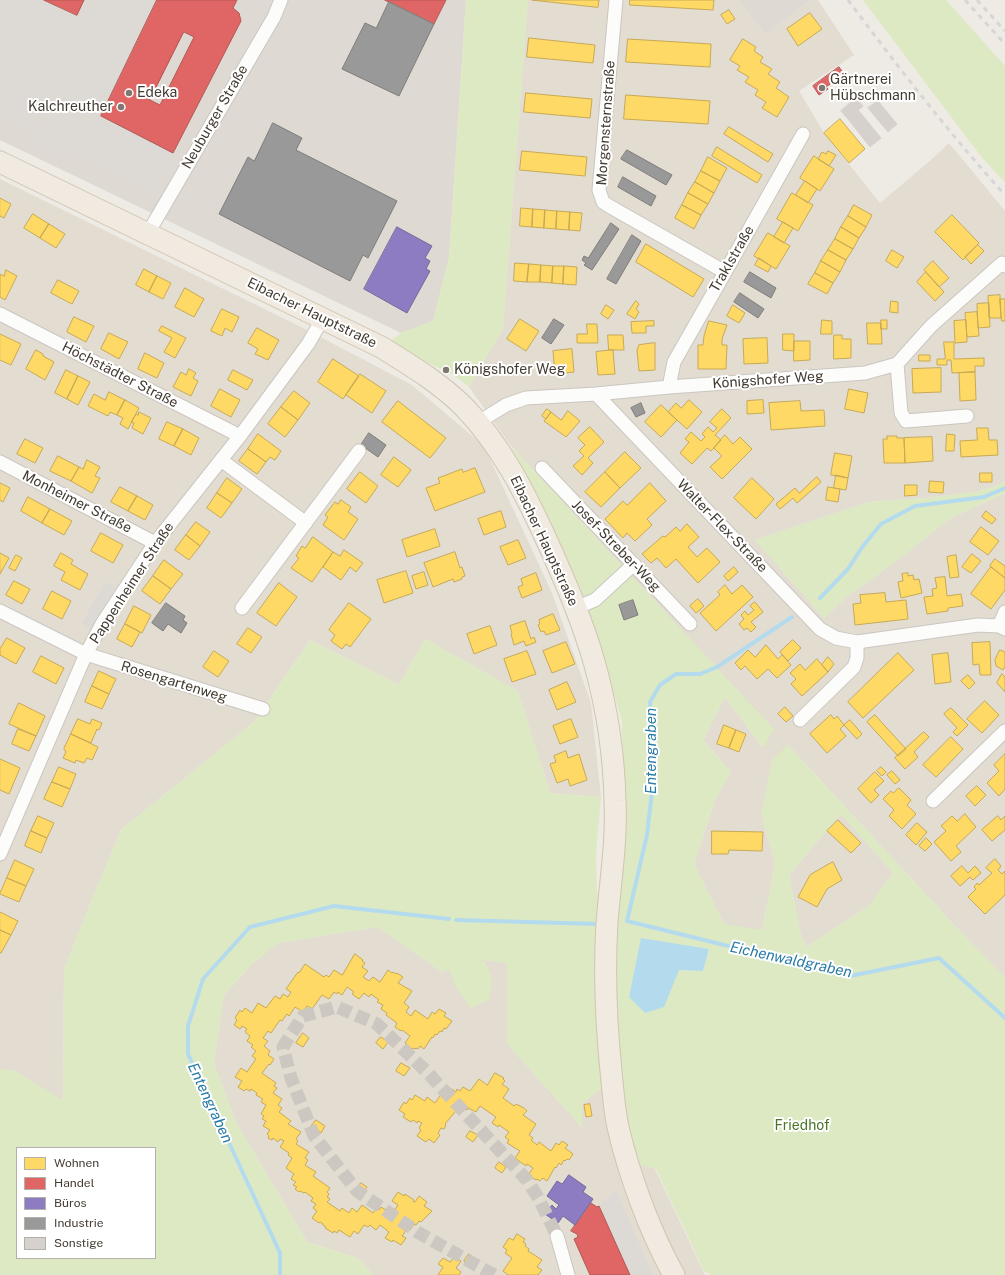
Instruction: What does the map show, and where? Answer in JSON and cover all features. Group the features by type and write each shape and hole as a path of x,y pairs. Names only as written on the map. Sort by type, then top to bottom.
{"main road":[{"name":"Eibacher Hauptstraße","path":"0,162 374,343 404,361 447,392 464,407 503,457 519,484 550,548 575,608 595,664 605,711 612,756 615,802 615,833 607,923 605,992 606,1020 615,1105 618,1128 642,1205 662,1253 674,1275"}],"street":[{"name":"Neuburger Straße","path":"148,233 274,16 281,0"},
{"name":"Morgensternstraße","path":"616,0 599,190 603,202 725,272"},
{"name":"Traklstraße","path":"669,387 674,362 803,134"},
{"path":"967,416 906,421 902,413 897,364 937,321 1002,263 1005,266"},
{"name":"Höchstädter Straße","path":"0,314 240,436"},
{"name":"Pappenheimer Straße","path":"0,854 86,654 103,622 155,543 240,436 308,344 323,318"},
{"name":"Königshofer Weg","path":"477,423 506,405 526,398 865,373 897,364"},
{"name":"Walter-Flex-Straße","path":"596,394 820,629 836,638 857,642 978,625 1002,627 1005,612"},
{"path":"242,608 359,451"},
{"path":"221,460 306,523"},
{"name":"Monheimer Straße","path":"0,462 155,543"},
{"name":"Josef-Streber-Weg","path":"542,468 690,624"},
{"path":"575,608 595,600 634,564"},
{"name":"Rosengartenweg","path":"0,611 86,654 263,709"},
{"path":"800,720 854,667 857,658 857,642"},
{"path":"933,802 1005,731"},
{"path":"557,1236 568,1275"}],"shaded area":[{"path":"0,0 466,0 449,258 433,321 401,333 0,140"},
{"path":"0,0 15,0 7,18 27,0 44,0 86,19 95,0 157,0 101,116 91,111 66,158 37,143 61,97 49,92 30,129 0,114 0,30 6,19 0,16"},
{"path":"528,0 739,0 765,35 811,0 818,0 854,55 799,91 824,133 880,203 949,143 1005,211 1005,481 993,487 975,492 926,498 869,502 755,540 824,618 848,596 899,559 949,519 1005,493 1005,977 969,941 788,745 761,814 775,864 762,931 724,924 694,864 715,800 731,772 703,740 725,697 762,747 773,729 511,446 469,387 503,328"},
{"path":"739,0 811,0 765,35"},
{"path":"101,116 173,153 154,190 81,155"},
{"path":"0,179 303,328 412,385 484,446 552,593 591,703 601,797 550,793 518,691 425,639 399,685 310,640 255,721 121,830 64,969 63,1101 15,1071 0,1069"},
{"path":"105,582 115,587 91,629 82,623"},
{"path":"841,814 893,873 869,906 806,947 801,935 789,875"},
{"path":"378,927 442,972 468,958 507,963 507,1044 581,1126 582,1104 616,1076 655,1169 705,1275 374,1275 358,1258 307,1242 237,1124 214,1064 224,995 250,966 277,943"},
{"path":"616,1191 653,1275 630,1275 599,1206"}],"green space":[{"path":"466,0 528,0 503,328 469,387 452,374 413,356 392,340 401,333 433,321 449,258"},
{"path":"863,0 946,0 1005,66 1005,182 983,159"},
{"name":"Friedhof","path":"511,446 774,729 763,748 725,697 703,740 731,772 715,800 694,864 724,924 762,930 775,864 761,814 772,760 788,745 969,941 1005,977 1005,1275 712,1275 704,1271 656,1169 638,1164 616,1076 582,1104 582,1127 507,1044 507,963 483,960 487,965 492,979 489,1000 471,1008 455,986 449,969 442,972 378,927 278,943 250,966 224,995 214,1064 237,1124 307,1242 358,1258 374,1275 0,1275 0,1069 15,1071 63,1100 64,969 121,830 255,721 310,640 399,685 425,639 518,691 550,793 601,797 596,855 597,893 618,895 622,721 589,610 555,531","holes":["841,814 893,873 869,906 806,947 801,935 789,875","709,949 703,971 679,970"]},
{"path":"1005,481 1005,493 949,519 899,559 848,596 824,618 755,540 869,502 926,498 975,492 993,487"}],"water":[{"path":"641,938 709,949 703,971 679,970 664,1007 645,1013 629,997"}],"building: Wohnen":[{"path":"532,0 599,0 598,7"},
{"path":"630,0 714,0 713,10 630,5"},
{"path":"729,10 735,19 727,24 721,15"},
{"path":"810,13 822,29 798,46 787,29"},
{"path":"529,38 595,45 593,63 527,57"},
{"path":"628,39 711,44 710,67 626,62"},
{"path":"743,39 756,47 754,51 763,57 760,62 772,69 768,74 780,82 776,88 789,97 777,117 762,108 766,102 755,95 758,90 745,82 749,77 737,70 740,66 730,60"},
{"path":"526,93 592,99 590,118 524,112"},
{"path":"626,95 710,101 708,124 624,119"},
{"path":"840,119 865,149 849,163 824,133"},
{"path":"729,127 773,154 768,162 724,134"},
{"path":"717,147 762,175 757,183 712,156"},
{"path":"522,151 587,157 585,176 520,170"},
{"path":"828,151 836,155 829,166 818,159 822,152 826,154"},
{"path":"814,156 834,169 820,191 800,178"},
{"path":"708,157 727,168 720,181 701,171"},
{"path":"701,171 720,181 714,193 695,182"},
{"path":"805,181 817,189 808,203 796,195"},
{"path":"695,182 714,193 708,204 688,193"},
{"path":"688,193 708,204 701,215 682,205"},
{"path":"792,193 813,205 798,231 777,219"},
{"path":"0,198 11,204 4,218 0,216"},
{"path":"682,205 701,215 694,229 675,218"},
{"path":"854,205 872,215 866,227 848,216"},
{"path":"521,208 533,209 532,227 520,226"},
{"path":"533,209 545,210 544,228 532,227"},
{"path":"545,210 557,211 556,229 544,228"},
{"path":"557,211 570,212 569,230 556,229"},
{"path":"570,212 582,213 580,231 569,230"},
{"path":"33,214 49,224 40,238 24,228"},
{"path":"952,215 979,243 963,260 935,232"},
{"path":"848,216 866,227 859,238 841,227"},
{"path":"783,222 793,228 784,243 774,237"},
{"path":"49,224 65,234 56,248 40,238"},
{"path":"841,227 859,238 853,249 835,239"},
{"path":"768,233 790,246 776,269 754,256"},
{"path":"835,239 853,249 846,260 828,250"},
{"path":"646,244 704,279 693,297 636,262"},
{"path":"978,245 984,251 971,264 965,257"},
{"path":"828,250 846,260 840,272 821,261"},
{"path":"892,250 904,257 897,268 886,261"},
{"path":"759,258 771,266 768,272 755,265"},
{"path":"821,261 840,272 833,283 815,273"},
{"path":"933,261 949,278 939,287 924,270"},
{"path":"515,263 529,264 527,282 514,281"},
{"path":"529,264 541,265 540,282 527,282"},
{"path":"541,265 553,266 552,283 540,282"},
{"path":"553,266 564,266 563,284 552,283"},
{"path":"564,266 577,267 576,285 563,284"},
{"path":"144,269 157,276 149,292 136,285"},
{"path":"6,270 17,276 5,300 0,297 0,274 4,276"},
{"path":"926,272 944,292 935,301 917,282"},
{"path":"815,273 833,283 827,294 808,284"},
{"path":"157,276 171,283 163,299 149,292"},
{"path":"58,280 79,291 72,304 51,293"},
{"path":"185,288 204,299 194,317 175,307"},
{"path":"1000,295 1001,318 989,318 988,296"},
{"path":"1000,299 1005,299 1005,321 1002,321"},
{"path":"636,301 639,304 636,309 639,312 635,319 627,314"},
{"path":"891,301 898,302 898,313 890,312"},
{"path":"989,303 990,327 978,328 977,304"},
{"path":"606,305 614,310 608,319 601,314"},
{"path":"733,305 745,313 739,323 727,316"},
{"path":"222,309 239,317 232,332 225,328 222,336 211,331"},
{"path":"977,312 979,336 967,337 965,313"},
{"path":"74,317 94,326 86,342 67,332"},
{"path":"520,319 539,331 526,351 507,339"},
{"path":"822,320 832,321 832,334 821,334"},
{"path":"881,320 887,320 887,329 881,329"},
{"path":"966,320 967,342 955,343 954,321"},
{"path":"654,321 654,326 646,326 646,333 632,333 631,322"},
{"path":"709,321 727,325 722,339 722,345 727,345 726,369 698,369 698,345 703,345 704,336"},
{"path":"867,323 881,323 882,344 868,344"},
{"path":"587,324 597,324 598,343 577,343 577,334 587,334"},
{"path":"162,326 186,338 175,358 164,352 172,338 159,331"},
{"path":"257,328 279,340 268,360 255,354 258,349 248,343"},
{"path":"109,333 128,342 119,359 101,349"},
{"path":"0,334 21,344 11,365 0,360"},
{"path":"783,334 794,334 794,351 783,350"},
{"path":"608,335 623,335 624,350 609,350"},
{"path":"834,335 842,335 842,339 851,339 851,358 834,359"},
{"path":"767,338 768,363 744,364 743,339"},
{"path":"794,341 810,341 810,360 794,361"},
{"path":"944,342 954,342 954,359 984,358 984,366 975,366 975,372 952,373 951,360 947,360 947,365 937,365 937,359 945,359"},
{"path":"655,343 655,370 639,371 637,350 639,345"},
{"path":"572,349 574,372 555,374 553,351"},
{"path":"36,350 54,362 45,380 26,369"},
{"path":"613,350 615,374 598,375 596,352"},
{"path":"145,353 164,363 157,378 138,369"},
{"path":"919,355 930,355 930,361 919,361"},
{"path":"333,359 359,376 343,399 318,382"},
{"path":"941,368 941,392 913,393 912,369"},
{"path":"189,369 196,373 193,378 198,381 191,396 173,387 181,372 186,375"},
{"path":"66,370 78,376 67,399 55,393"},
{"path":"233,370 253,380 247,390 228,380"},
{"path":"975,372 976,400 960,401 959,373"},
{"path":"360,374 386,391 372,413 346,395"},
{"path":"78,376 90,382 78,405 67,399"},
{"path":"220,389 240,400 231,417 211,406"},
{"path":"849,389 868,393 864,413 845,409"},
{"path":"294,391 310,403 298,420 281,407"},
{"path":"109,392 125,400 117,415 110,412 108,416 88,406 94,394 105,400"},
{"path":"125,400 139,408 128,429 120,424 123,418 117,415"},
{"path":"689,400 702,412 687,429 668,412 676,403 681,408"},
{"path":"763,400 764,413 747,414 747,401"},
{"path":"398,401 446,438 430,458 382,422"},
{"path":"800,401 801,411 824,410 825,426 771,430 769,403"},
{"path":"661,405 677,420 661,437 645,422"},
{"path":"281,407 298,420 285,437 268,424"},
{"path":"547,409 551,412 546,419 542,416"},
{"path":"722,409 731,418 715,435 721,440 711,451 707,448 692,464 680,453 689,442 685,439 691,432 701,441 705,437 702,434 708,427 713,432 717,428 710,422"},
{"path":"568,411 580,421 566,437 544,421 551,412 561,420"},
{"path":"139,412 151,418 143,434 132,428 134,423 131,422"},
{"path":"167,422 183,429 174,446 159,439"},
{"path":"590,427 604,442 588,458 593,463 582,475 573,466 584,456 579,451 585,445 578,438"},
{"path":"977,428 988,428 989,440 997,440 998,455 961,457 960,441 977,440"},
{"path":"183,429 199,438 191,455 174,446"},
{"path":"258,434 281,451 275,460 270,457 266,462 248,449"},
{"path":"947,434 955,435 954,451 946,451"},
{"path":"725,435 733,444 740,437 752,449 722,479 710,467 722,456 714,448"},
{"path":"887,436 904,438 905,463 884,463 883,439 887,439"},
{"path":"932,437 933,461 905,463 904,438"},
{"path":"25,439 43,448 35,463 17,454"},
{"path":"248,449 266,462 257,474 239,461"},
{"path":"625,452 641,468 620,488 605,472"},
{"path":"835,453 852,456 848,478 831,475"},
{"path":"58,456 79,467 71,481 50,471"},
{"path":"394,457 411,470 398,487 381,475"},
{"path":"87,460 100,467 95,476 100,478 92,493 71,481 79,467 83,469"},
{"path":"475,468 485,492 435,511 426,488 440,483 438,478 462,469 463,472"},
{"path":"360,472 378,486 366,503 347,489"},
{"path":"605,472 620,488 601,507 585,492"},
{"path":"980,473 992,473 992,482 980,482"},
{"path":"836,475 848,478 846,490 834,488"},
{"path":"817,477 821,482 797,503 793,498 780,509 776,504 795,488 799,493"},
{"path":"227,478 242,489 232,503 217,493"},
{"path":"752,478 774,499 756,519 734,498"},
{"path":"930,481 944,482 943,493 929,492"},
{"path":"0,483 10,488 3,502 0,500"},
{"path":"650,483 666,501 647,519 652,525 635,541 627,533 623,538 605,519 623,501 627,505"},
{"path":"905,485 917,485 917,495 905,496"},
{"path":"120,487 137,496 128,511 111,502"},
{"path":"828,487 840,489 838,502 826,500"},
{"path":"217,493 232,503 221,518 207,508"},
{"path":"137,496 153,505 145,520 128,511"},
{"path":"28,497 50,509 42,523 21,511"},
{"path":"341,500 351,507 348,512 358,519 344,540 323,525 328,517 325,515 335,502 338,504"},
{"path":"50,509 72,521 64,535 42,523"},
{"path":"501,511 506,527 484,535 478,519"},
{"path":"986,511 996,519 992,524 982,517"},
{"path":"196,522 210,532 200,546 186,535"},
{"path":"687,524 699,537 688,547 697,557 707,548 720,562 698,583 676,559 666,568 657,558 651,563 642,554 676,527 680,531"},
{"path":"981,527 999,541 988,555 970,542"},
{"path":"435,529 440,546 407,557 402,540"},
{"path":"101,533 123,545 113,563 91,551"},
{"path":"186,535 200,546 189,560 175,550"},
{"path":"313,537 333,552 312,582 291,568 299,558 296,556 302,546 305,548"},
{"path":"518,540 526,558 508,565 500,547"},
{"path":"344,550 363,563 356,572 350,567 341,580 323,567 333,552 340,556"},
{"path":"455,552 460,568 462,567 465,576 454,582 453,579 433,587 424,563"},
{"path":"0,553 9,558 0,574"},
{"path":"61,553 73,560 71,564 88,574 80,590 61,580 65,572 54,566"},
{"path":"972,554 981,561 971,573 962,567"},
{"path":"16,555 22,558 15,571 9,568"},
{"path":"956,555 959,577 950,578 947,557"},
{"path":"995,559 1005,566 1005,578 990,566"},
{"path":"164,560 183,574 171,589 153,576"},
{"path":"734,567 738,572 728,581 724,576"},
{"path":"991,567 1005,578 1005,590 991,609 971,594"},
{"path":"406,571 413,593 384,603 377,580"},
{"path":"424,572 428,585 416,589 412,576"},
{"path":"536,573 542,590 522,598 518,587 523,585 521,579"},
{"path":"908,573 908,576 913,575 914,580 919,579 922,593 901,598 898,582 903,581 902,574"},
{"path":"153,576 171,589 160,604 142,591"},
{"path":"945,577 947,596 961,594 963,606 948,608 948,611 927,614 924,597 933,596 932,589 937,588 935,578"},
{"path":"14,581 30,589 22,604 6,595"},
{"path":"279,583 297,597 276,626 257,613"},
{"path":"725,585 732,594 742,585 753,597 716,631 700,613 720,595 718,592"},
{"path":"52,591 71,601 62,619 43,609"},
{"path":"885,593 886,602 906,600 908,619 855,625 853,604 861,603 860,595"},
{"path":"698,599 704,606 696,613 690,606"},
{"path":"755,602 763,612 751,622 756,627 751,632 747,628 744,630 739,624 744,619 741,615 745,611 748,615 754,610 750,606"},
{"path":"349,603 371,619 350,647 346,644 342,649 331,641 335,635 329,630"},
{"path":"134,606 151,615 142,633 125,624"},
{"path":"553,614 560,630 546,635 544,631 541,632 538,625 540,624 539,620"},
{"path":"525,621 531,639 534,637 536,642 526,646 524,641 514,645 510,626"},
{"path":"125,624 140,632 132,647 117,639"},
{"path":"490,626 497,645 474,654 467,634"},
{"path":"248,628 262,637 251,653 237,644"},
{"path":"7,638 25,648 16,664 0,655 0,649"},
{"path":"793,640 801,648 788,661 780,652"},
{"path":"566,642 575,664 552,673 543,651"},
{"path":"990,642 991,675 980,675 979,664 973,665 972,643"},
{"path":"766,645 778,659 782,655 791,665 777,678 768,669 757,679 745,666 741,670 735,663 748,650 755,657"},
{"path":"1000,650 1005,652 1005,666 1003,670 996,666 995,660"},
{"path":"214,651 229,661 218,677 203,667"},
{"path":"527,651 536,674 512,682 504,659"},
{"path":"898,653 914,670 863,718 848,702"},
{"path":"948,653 951,682 935,684 932,655"},
{"path":"41,656 64,668 56,684 33,672"},
{"path":"828,657 834,664 828,672 822,665"},
{"path":"817,659 828,672 802,696 791,684 796,679 790,673 800,664 805,670"},
{"path":"99,671 116,679 109,694 92,686"},
{"path":"1002,674 1005,677 1005,692 997,683"},
{"path":"968,675 975,683 969,689 961,681"},
{"path":"567,682 576,702 557,710 549,690"},
{"path":"92,686 109,694 102,709 85,702"},
{"path":"985,701 999,715 982,733 967,719"},
{"path":"19,703 45,716 36,736 9,724"},
{"path":"785,707 793,716 786,722 778,714"},
{"path":"951,708 968,725 957,736 953,732 957,728 944,714"},
{"path":"831,715 834,719 837,716 844,725 840,729 846,736 827,753 810,734"},
{"path":"875,715 906,749 898,756 867,722"},
{"path":"78,719 90,724 92,719 102,723 99,730 97,729 91,743 71,734"},
{"path":"571,719 578,737 560,744 553,726"},
{"path":"850,720 862,734 857,739 844,725"},
{"path":"724,725 736,730 729,748 717,744"},
{"path":"18,729 36,736 29,751 12,744"},
{"path":"736,730 746,734 739,752 729,748"},
{"path":"924,732 929,737 914,752 918,757 905,769 895,758"},
{"path":"71,734 98,747 92,760 87,758 84,763 76,760 75,763 63,758 66,752 64,749"},
{"path":"951,737 963,749 936,777 923,765"},
{"path":"566,751 568,758 579,754 587,780 570,786 568,779 557,783 550,764 556,762 554,756"},
{"path":"1005,754 1005,789 999,796 987,783 999,771 994,765"},
{"path":"0,759 20,768 9,794 0,790"},
{"path":"59,767 76,774 70,789 52,782"},
{"path":"881,767 886,772 882,776 877,771"},
{"path":"892,771 900,780 895,784 887,775"},
{"path":"875,772 884,781 874,790 879,795 871,803 858,789"},
{"path":"52,782 70,789 62,807 44,799"},
{"path":"977,786 986,795 975,806 966,796"},
{"path":"899,788 911,800 907,805 916,814 902,829 889,816 894,810 883,799 891,791 893,793"},
{"path":"965,814 976,827 956,846 961,852 951,861 934,842 946,831 941,826 952,816 957,821"},
{"path":"38,816 54,823 47,838 31,831"},
{"path":"998,816 1001,820 1005,816 1005,830 992,841 982,830"},
{"path":"838,820 861,843 851,853 827,831"},
{"path":"917,823 927,832 916,845 906,835"},
{"path":"31,831 47,838 41,853 25,846"},
{"path":"712,831 763,832 762,851 729,850 728,854 712,854"},
{"path":"926,838 932,844 925,851 919,846"},
{"path":"995,859 1001,866 998,870 1002,874 1005,871 1005,895 985,914 968,897 976,889 974,887 977,883 979,885 992,873 986,868"},
{"path":"15,860 34,869 26,886 7,878"},
{"path":"833,862 842,880 827,889 817,907 798,897 810,875"},
{"path":"962,866 968,873 975,866 981,873 973,880 970,877 960,886 951,876"},
{"path":"7,878 26,886 19,902 0,894"},
{"path":"0,912 18,921 11,935 0,930"},
{"path":"0,930 11,935 1,953 0,953"},
{"path":"355,954 365,963 362,967 368,971 363,977 369,981 373,977 380,982 388,970 403,977 398,983 412,991 404,1003 409,1007 406,1012 411,1016 415,1010 428,1019 432,1012 435,1014 439,1009 446,1013 444,1016 452,1021 446,1029 444,1028 442,1032 440,1031 437,1035 435,1034 433,1038 432,1037 424,1049 420,1046 418,1049 412,1049 405,1043 410,1036 395,1027 397,1023 386,1015 387,1013 381,1009 383,1005 377,1002 379,1000 371,994 369,997 364,993 359,999 352,994 354,992 347,987 342,995 338,992 337,994 334,992 329,999 322,995 312,1009 307,1006 303,1012 295,1007 289,1016 287,1014 282,1021 280,1020 271,1033 268,1031 263,1038 268,1041 264,1046 270,1051 268,1055 274,1059 262,1073 276,1083 274,1086 277,1088 273,1093 282,1099 278,1105 282,1108 279,1112 291,1121 288,1124 301,1132 296,1139 298,1141 296,1144 309,1152 305,1158 308,1160 305,1165 316,1172 313,1176 330,1188 327,1192 329,1194 327,1197 330,1199 327,1202 340,1211 342,1208 349,1213 352,1208 357,1212 362,1205 373,1213 376,1208 379,1210 381,1207 392,1214 398,1205 392,1201 398,1192 404,1196 405,1194 415,1202 419,1196 427,1202 424,1206 432,1211 421,1222 419,1221 416,1225 414,1224 410,1230 407,1229 402,1236 406,1238 401,1245 393,1240 392,1242 385,1238 389,1232 380,1225 376,1230 370,1225 368,1227 364,1225 358,1234 354,1231 350,1237 339,1230 337,1233 334,1231 333,1233 325,1228 326,1227 323,1224 312,1218 317,1211 313,1208 316,1204 311,1201 313,1198 305,1192 299,1192 295,1189 297,1187 293,1185 296,1182 291,1179 294,1174 286,1168 292,1158 288,1155 289,1153 280,1147 284,1141 280,1139 278,1142 273,1138 272,1140 268,1138 269,1136 267,1134 270,1130 263,1126 266,1121 262,1119 264,1116 261,1114 266,1105 261,1102 263,1099 256,1095 257,1093 251,1089 250,1091 246,1089 244,1091 238,1087 242,1081 235,1077 241,1068 247,1072 256,1059 252,1056 256,1051 251,1047 253,1045 247,1041 250,1036 245,1032 247,1029 242,1026 240,1029 234,1025 237,1020 235,1018 240,1010 242,1012 245,1008 252,1013 258,1003 266,1008 275,996 280,999 283,994 288,997 291,992 286,989 305,964 324,977 326,975 329,977 334,970 342,975"},
{"path":"303,1033 309,1038 303,1047 296,1043"},
{"path":"381,1037 388,1042 383,1049 376,1043"},
{"path":"401,1063 410,1068 404,1076 396,1071"},
{"path":"495,1073 504,1078 503,1079 505,1081 502,1084 509,1089 503,1098 514,1106 516,1104 524,1108 527,1111 523,1115 536,1124 529,1135 533,1138 531,1140 537,1145 539,1142 551,1151 556,1143 559,1145 562,1141 568,1145 565,1148 573,1154 569,1160 564,1160 561,1165 559,1163 556,1168 555,1167 547,1181 543,1178 540,1181 531,1177 532,1176 529,1174 533,1168 527,1164 526,1166 515,1158 520,1151 507,1143 509,1140 505,1137 509,1132 499,1125 498,1127 492,1123 496,1117 480,1106 476,1112 468,1108 467,1110 460,1106 445,1124 444,1129 441,1128 438,1133 440,1135 434,1143 429,1139 426,1142 417,1136 421,1130 419,1128 422,1123 418,1121 417,1123 413,1120 411,1122 403,1117 405,1114 399,1110 404,1102 406,1104 410,1098 412,1100 415,1095 425,1101 427,1097 435,1103 442,1093 445,1095 450,1088 456,1092 457,1089 460,1091 463,1087 470,1091 479,1079 487,1085"},
{"path":"590,1104 592,1116 586,1117 584,1105"},
{"path":"316,1120 325,1126 321,1133 311,1127"},
{"path":"470,1131 478,1135 473,1142 466,1137"},
{"path":"499,1162 506,1167 502,1173 495,1168"},
{"path":"361,1183 367,1187 363,1193 356,1189"},
{"path":"517,1234 525,1239 523,1242 529,1249 528,1251 542,1260 537,1267 542,1270 538,1275 508,1275 503,1271 512,1258 505,1253 507,1250 503,1247 509,1238 513,1240"},
{"path":"469,1254 478,1261 473,1268 464,1261"},
{"path":"454,1257 461,1261 456,1268 461,1272 459,1275 438,1275 443,1267 438,1264 443,1258 450,1262"}],"building: Handel":[{"path":"44,0 84,0 77,15"},
{"path":"157,0 237,0 233,8 239,13 241,21 173,153 101,116","holes":["184,32 194,37 160,105 150,100"]},
{"path":"385,0 446,0 434,24"},
{"path":"839,67 844,74 826,87 828,89 819,95 813,86"},
{"path":"591,1203 597,1207 599,1206 630,1275 590,1275 574,1239 578,1237 577,1234 571,1231"}],"building: Büros":[{"path":"397,227 432,246 425,258 430,261 426,269 430,271 407,313 364,289"},
{"path":"569,1175 586,1187 583,1192 593,1199 575,1225 563,1216 558,1223 545,1214 552,1205 556,1209 559,1205 547,1196 557,1181 562,1184"}],"building: Industrie":[{"path":"389,2 434,24 399,96 342,69 365,23 376,28"},
{"path":"273,123 302,138 296,150 397,201 368,258 363,255 350,281 219,214 248,157 254,161"},
{"path":"627,150 672,175 666,185 621,159"},
{"path":"623,177 656,196 651,206 618,187"},
{"path":"611,223 619,229 592,270 584,265 586,263 582,260 584,256 588,258"},
{"path":"632,235 641,241 616,284 607,279"},
{"path":"750,272 776,288 771,298 744,282"},
{"path":"740,293 764,309 758,318 734,302"},
{"path":"554,319 564,325 551,344 542,338"},
{"path":"641,403 645,413 636,417 631,408"},
{"path":"369,433 386,445 378,457 361,445"},
{"path":"633,600 638,615 624,620 619,605"},
{"path":"166,603 185,616 183,620 187,623 181,633 168,624 163,631 152,623"}],"building: Sonstige":[{"path":"856,98 863,106 848,119 841,111"},
{"path":"878,101 897,124 888,132 868,108"},
{"path":"859,111 881,138 870,147 848,119"}],"waterway":[{"name":"Entengraben","path":"820,598 848,569 863,546 881,524 915,506 984,497 1005,488"},
{"name":"Eichenwaldgraben","path":"792,617 717,667 700,674 676,674 660,685 650,702 654,774 647,835 627,921 850,976 939,958 1005,1018"},
{"name":"Entengraben","path":"280,1275 280,1253 188,1054 188,1026 203,979 250,927 334,906 449,919"},
{"name":"Entengraben","path":"456,920 600,924"}],"tunnel":[{"path":"494,1275 419,1233 357,1191 314,1136 291,1078 283,1047 303,1016 337,1007 377,1024 427,1072 527,1180 539,1199 557,1236"}],"railway":[{"path":"848,0 924,99 1005,195"},
{"path":"965,0 1005,44"},
{"path":"977,0 1005,31"}],"place":[{"name":"Gärtnerei Hübschmann","path":"822,88"},
{"name":"Edeka","path":"129,93"},
{"name":"Kalchreuther","path":"121,107"},
{"name":"Königshofer Weg","path":"446,370"}]}
